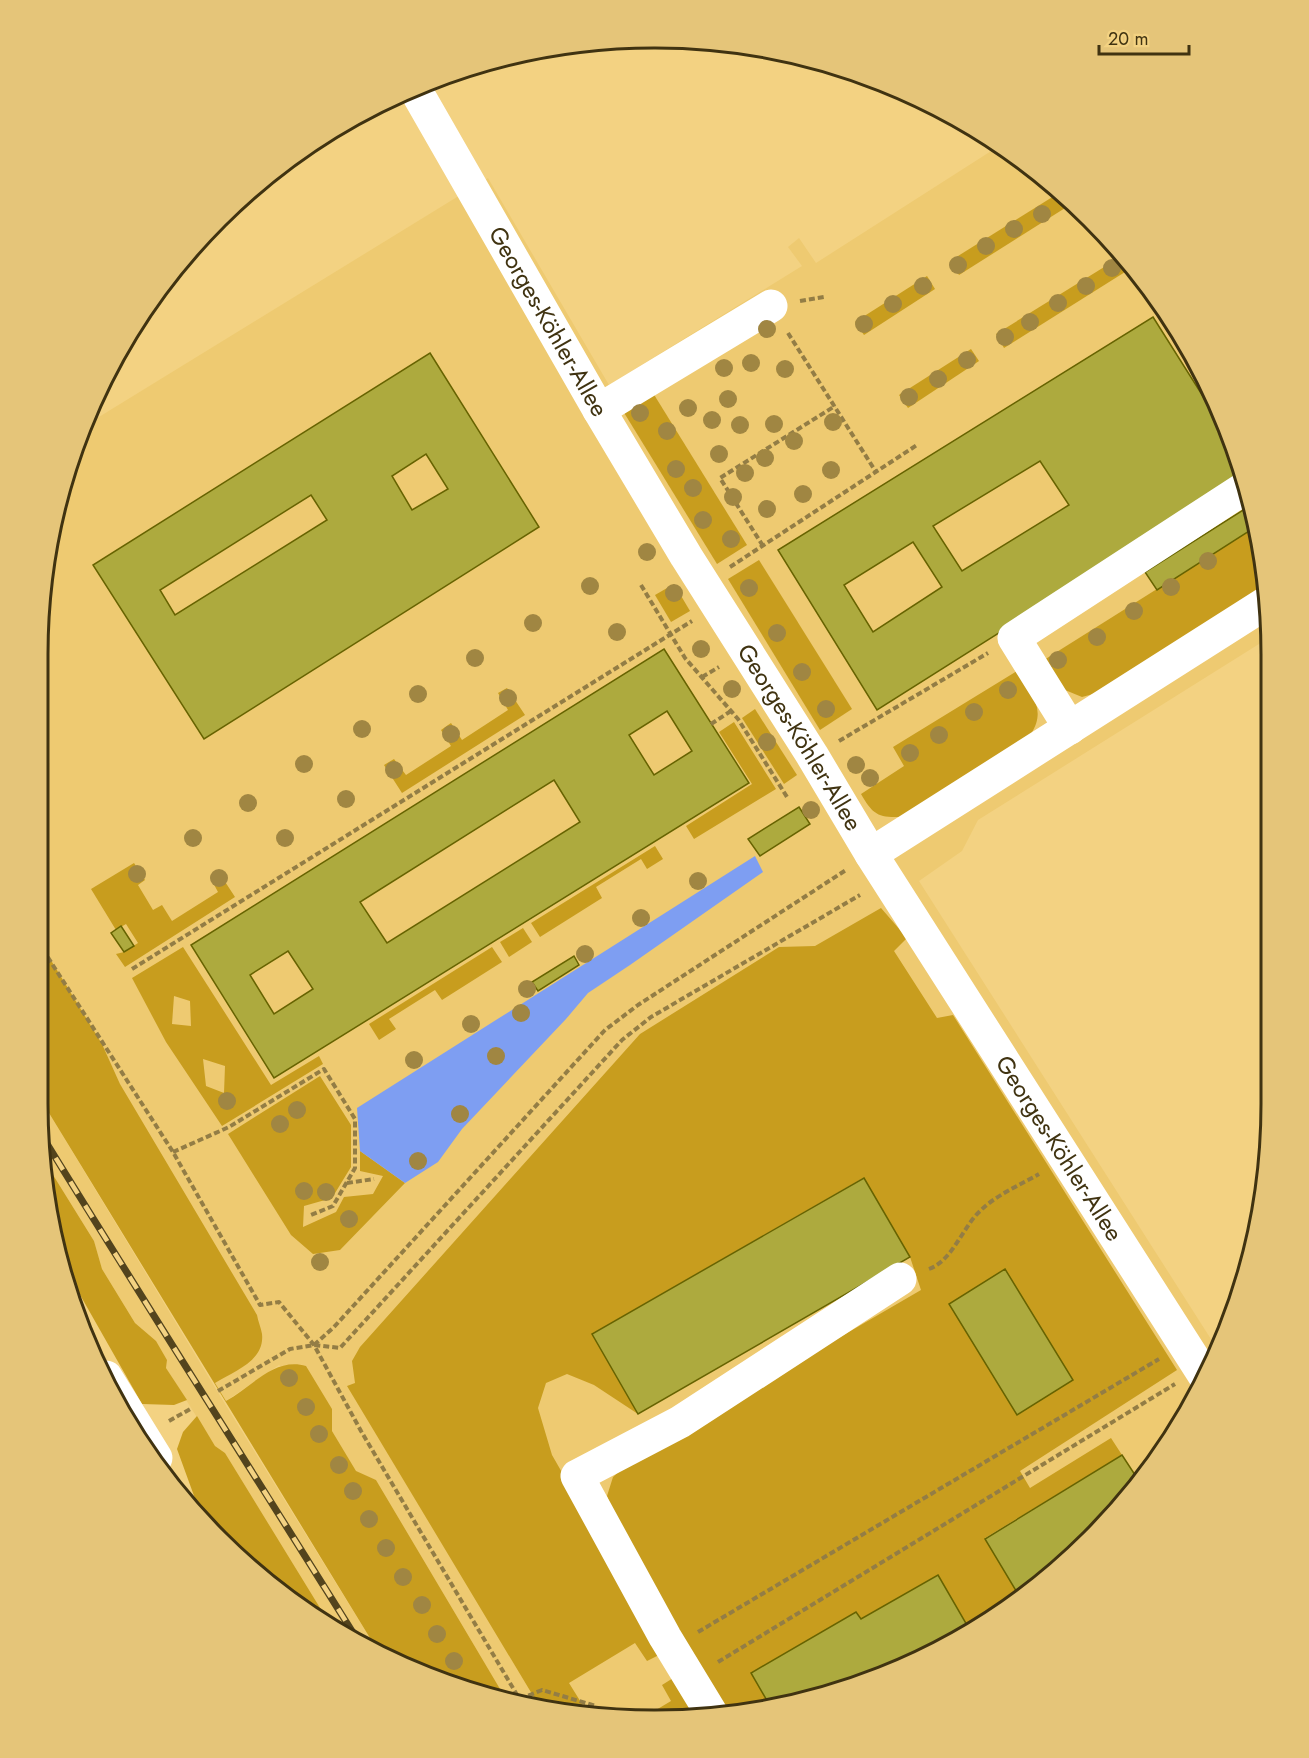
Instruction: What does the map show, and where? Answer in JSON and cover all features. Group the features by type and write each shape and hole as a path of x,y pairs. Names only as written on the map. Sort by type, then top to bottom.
{"street":[{"name":"Georges-Köhler-Allee","path":"419,95 599,410 710,595 812,755 879,866 1196,1362"},
{"path":"599,410 771,306"},
{"path":"1070,728 1014,638 1238,492"},
{"path":"879,866 1070,728 1259,607"},
{"path":"708,1708 668,1642 577,1476 680,1422 900,1279"}],"path":[{"path":"771,306 876,472"},
{"path":"763,546 720,478 835,406"},
{"path":"132,969 671,635 763,546 917,445"},
{"path":"641,585 685,658 731,711 787,797"},
{"path":"812,755 1014,638"},
{"path":"711,724 731,711"},
{"path":"218,1391 290,1349 314,1345 340,1348 622,1040 651,1017 879,866"},
{"path":"314,1345 334,1328 605,1030 638,1005 879,866"},
{"path":"48,958 173,1152 260,1305 279,1302 314,1345 361,1431 516,1693"},
{"path":"173,1152 229,1127 324,1069 355,1119 355,1168 333,1206 311,1215"},
{"path":"900,1279 940,1265 980,1211 1039,1174 1062,1153"},
{"path":"346,1183 374,1179"},
{"path":"668,1642 1196,1362"},
{"path":"692,1679 1180,1381 1196,1362"},
{"path":"529,1696 543,1690 596,1706"}],"shaded area":[{"path":"992,151 1024,173 1083,226 1136,285 1180,351 1215,422 1229,460 1249,536 1256,575 1261,643 978,820 962,851 919,881 1212,1341 1180,1407 1136,1473 1110,1503 1083,1532 1024,1585 958,1629 887,1664 849,1678 773,1698 734,1705 694,1709 615,1709 536,1698 500,1690 376,1480 356,1472 332,1431 332,1409 279,1365 226,1401 215,1383 120,1084 102,1044 48,955 49,615 60,536 80,460 95,419 488,178 609,385 802,266 788,247 799,238 816,263"},
{"path":"1052,197 1064,209 959,275 950,261"},
{"path":"1115,260 1125,272 1004,348 996,334"},
{"path":"927,276 935,289 864,335 855,322"},
{"path":"971,349 979,361 908,408 899,395"},
{"path":"653,393 747,545 717,564 623,411"},
{"path":"1248,532 1258,592 1097,693 1082,697 1065,690 1044,660"},
{"path":"759,560 852,709 820,730 728,579"},
{"path":"674,584 690,611 671,622 655,595"},
{"path":"1017,671 1032,694 1037,709 1038,717 1031,734 900,817 880,815 868,806 861,794 904,766 893,747"},
{"path":"507,688 525,715 402,793 384,765 394,759 406,775 451,746 441,730 451,723 462,740 508,710 498,693"},
{"path":"755,709 797,775 784,784 742,718"},
{"path":"734,722 776,789 694,839 686,826 752,784 719,732"},
{"path":"655,846 663,859 647,869 641,859 596,887 602,898 540,937 531,923"},
{"path":"134,863 145,880 138,885 153,910 162,905 172,921 218,892 210,877 218,871 235,897 125,967 116,954 138,943 126,924 116,930 91,889"},
{"path":"881,908 907,938 894,951 937,1018 953,1015 1177,1370 1020,1471 1030,1488 1111,1438 1122,1455 985,1538 1016,1591 966,1624 938,1575 861,1619 856,1612 751,1673 766,1699 722,1706 619,1529 607,1496 613,1477 637,1455 921,1290 910,1257 863,1178 592,1334 638,1414 594,1385 567,1374 546,1383 538,1408 552,1455 665,1652 647,1661 635,1643 569,1683 583,1706 534,1698 347,1386 355,1383 352,1361 360,1347 640,1034 779,947 815,946"},
{"path":"523,928 532,942 509,957 500,942"},
{"path":"183,947 271,1085 319,1056 323,1064 222,1126 166,1042 132,978","holes":["174,996 190,1001 191,1026 172,1024","203,1059 225,1066 224,1093 206,1086"]},
{"path":"492,947 502,962 442,1000 435,990 389,1019 396,1029 379,1040 369,1024"},
{"path":"48,955 102,1044 120,1084 257,1315 262,1334 259,1351 247,1364 215,1383 226,1401 273,1369 294,1364 306,1366 332,1409 332,1431 356,1471 376,1480 500,1690 422,1664 371,1639 48,1112"},
{"path":"320,1076 351,1125 351,1167 332,1198 304,1206 303,1227 336,1212 344,1197 373,1194 383,1176 360,1171 360,1151 405,1183 340,1250 313,1254 291,1235 228,1134"},
{"path":"48,1112 370,1639 321,1610 225,1453 215,1446 166,1368 167,1360 156,1342 135,1323 102,1269 94,1241 52,1173"},
{"path":"52,1173 94,1241 102,1269 135,1323 156,1341 167,1360 166,1368 187,1400 174,1405 142,1404 78,1291 60,1222"},
{"path":"197,1416 215,1446 225,1453 321,1610 285,1585 255,1559 195,1498 177,1449 183,1432"},
{"path":"678,1675 698,1709 656,1710 671,1701 662,1685"}],"water":[{"path":"755,856 763,872 588,993 462,1129 438,1162 405,1183 360,1151 357,1108"}],"building":[{"path":"1153,317 1202,395 1215,422 1236,483 877,710 778,550","holes":["1040,461 1069,505 962,571 933,526","913,542 942,587 873,632 844,585"]},
{"path":"430,353 539,527 204,739 93,565","holes":["426,454 448,489 412,510 392,476","311,495 327,520 175,615 160,590"]},
{"path":"1243,510 1248,532 1157,590 1145,572"},
{"path":"664,649 749,783 274,1078 191,945","holes":["667,711 692,751 654,775 629,735","554,780 580,822 387,943 360,902","288,951 313,989 274,1014 250,975"]},
{"path":"799,807 810,824 760,856 748,839"},
{"path":"121,926 134,946 124,952 111,933"},
{"path":"574,956 579,965 538,991 532,982"},
{"path":"864,1178 910,1257 638,1414 592,1334"},
{"path":"1005,1269 1073,1380 1017,1415 949,1304"},
{"path":"1122,1455 1135,1474 1083,1532 1016,1591 985,1539"},
{"path":"938,1575 966,1624 887,1664 849,1678 766,1699 751,1673 856,1612 861,1619"}],"railway":[{"path":"49,1148 350,1629"}]}
